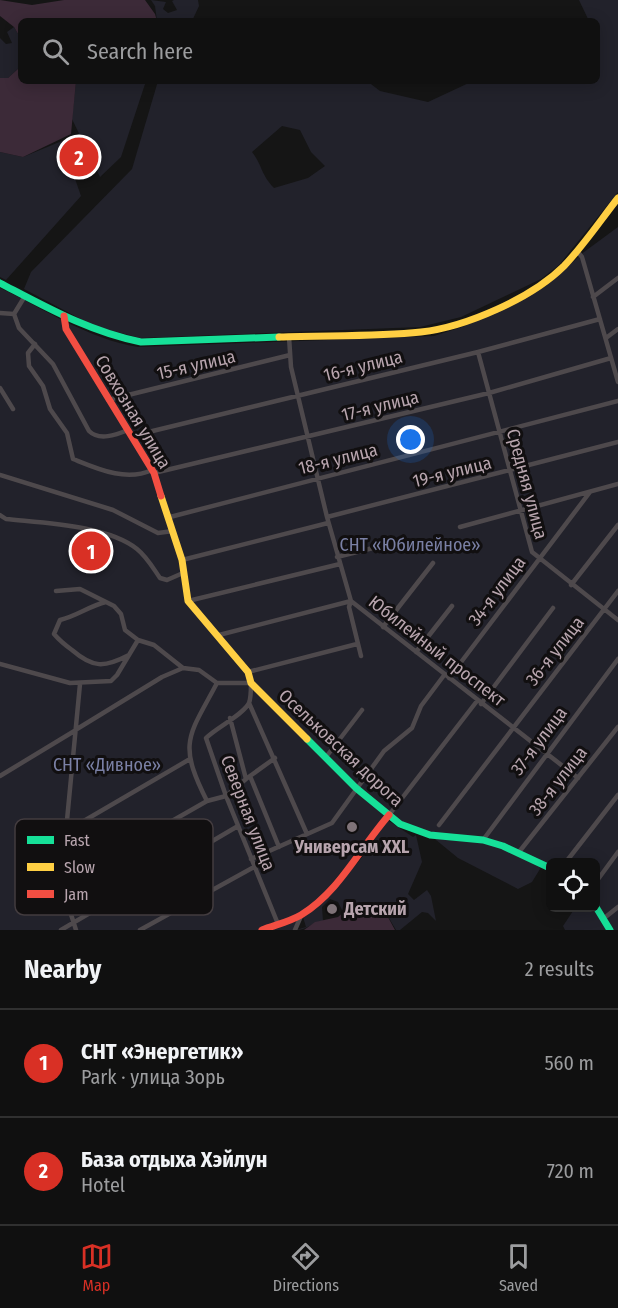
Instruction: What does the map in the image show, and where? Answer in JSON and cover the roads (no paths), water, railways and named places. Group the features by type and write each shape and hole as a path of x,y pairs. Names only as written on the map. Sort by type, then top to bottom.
{"street":[{"path":"0,283 64,316 114,338 141,342 421,332 450,325 521,295 543,282 562,268 618,198"},
{"path":"577,250 582,257 618,381"},
{"path":"593,297 618,278"},
{"path":"25,296 14,314 16,323 35,344"},
{"path":"0,313 14,314"},
{"name":"Совхозная улица","path":"64,316 66,329 153,472 170,517 182,560 188,601"},
{"name":"16-я улица","path":"35,344 53,364 92,434 108,436 298,397 600,319"},
{"path":"606,338 618,329"},
{"name":"Юбилейный проспект","path":"289,337 298,397 337,557 351,601 578,778"},
{"name":"17-я улица","path":"35,344 28,353 29,366 43,386 50,409 67,433 74,459 115,474 137,475 489,393 612,358"},
{"name":"Средняя улица","path":"478,352 528,543 538,559 618,620"},
{"name":"15-я улица","path":"108,400 290,355"},
{"path":"0,388 12,409"},
{"name":"18-я улица","path":"170,517 618,401"},
{"name":"19-я улица","path":"182,560 618,442"},
{"path":"0,475 113,510 158,533 173,531"},
{"path":"460,527 618,484"},
{"name":"34-я улица","path":"251,859 332,823 384,751 412,728 421,706 447,676 590,492"},
{"path":"0,515 3,519 54,524 125,540 145,556 160,578 166,580 183,573"},
{"path":"571,585 618,525"},
{"path":"337,557 401,541"},
{"path":"383,627 433,563"},
{"path":"307,834 249,703 251,683 248,672 188,601 339,564"},
{"path":"56,591 80,589 106,602 121,614 125,630 138,640 154,645 183,668"},
{"name":"36-я улица","path":"439,825 618,591"},
{"path":"219,635 351,601"},
{"path":"351,601 349,607 361,656"},
{"path":"106,602 88,607 73,617 60,620 54,634 81,659 90,664 100,665 129,655"},
{"path":"416,652 452,606"},
{"path":"262,930 301,915 340,878 365,842 554,608"},
{"path":"0,664 80,684 111,681 138,640"},
{"path":"248,672 357,645"},
{"name":"37-я улица","path":"483,840 618,659"},
{"path":"1,776 162,677 183,668 200,670 218,682 251,683"},
{"path":"207,801 190,759 188,740 218,682"},
{"name":"Осельковская дорога","path":"251,683 356,788 414,832 483,840 519,852 546,866"},
{"path":"66,819 80,684"},
{"path":"249,703 240,714 230,718 248,778 279,847"},
{"path":"326,758 362,710"},
{"name":"Северная улица","path":"230,718 206,738 226,796 278,925"},
{"name":"38-я улица","path":"519,852 618,727"},
{"path":"175,819 207,801 226,796 274,758"},
{"path":"84,819 190,759"},
{"path":"570,858 618,795"},
{"path":"213,841 238,826"},
{"path":"600,877 618,852"},
{"path":"213,890 254,867"},
{"path":"603,919 618,907"},
{"path":"599,912 610,930"},
{"path":"71,915 76,930"},
{"path":"61,930 85,915"},
{"path":"140,930 167,915"},
{"path":"295,930 301,915"}],"place":[{"name":"База отдыха Хэйлун","path":"79,157"},
{"name":"СНТ «Энергетик»","path":"91,551"},
{"name":"Универсам XXL","path":"352,827"},
{"name":"Детский","path":"332,909"}],"park label":[{"name":"СНТ «Юбилейное»","path":"410,545"},
{"name":"СНТ «Дивное»","path":"107,765"}]}
